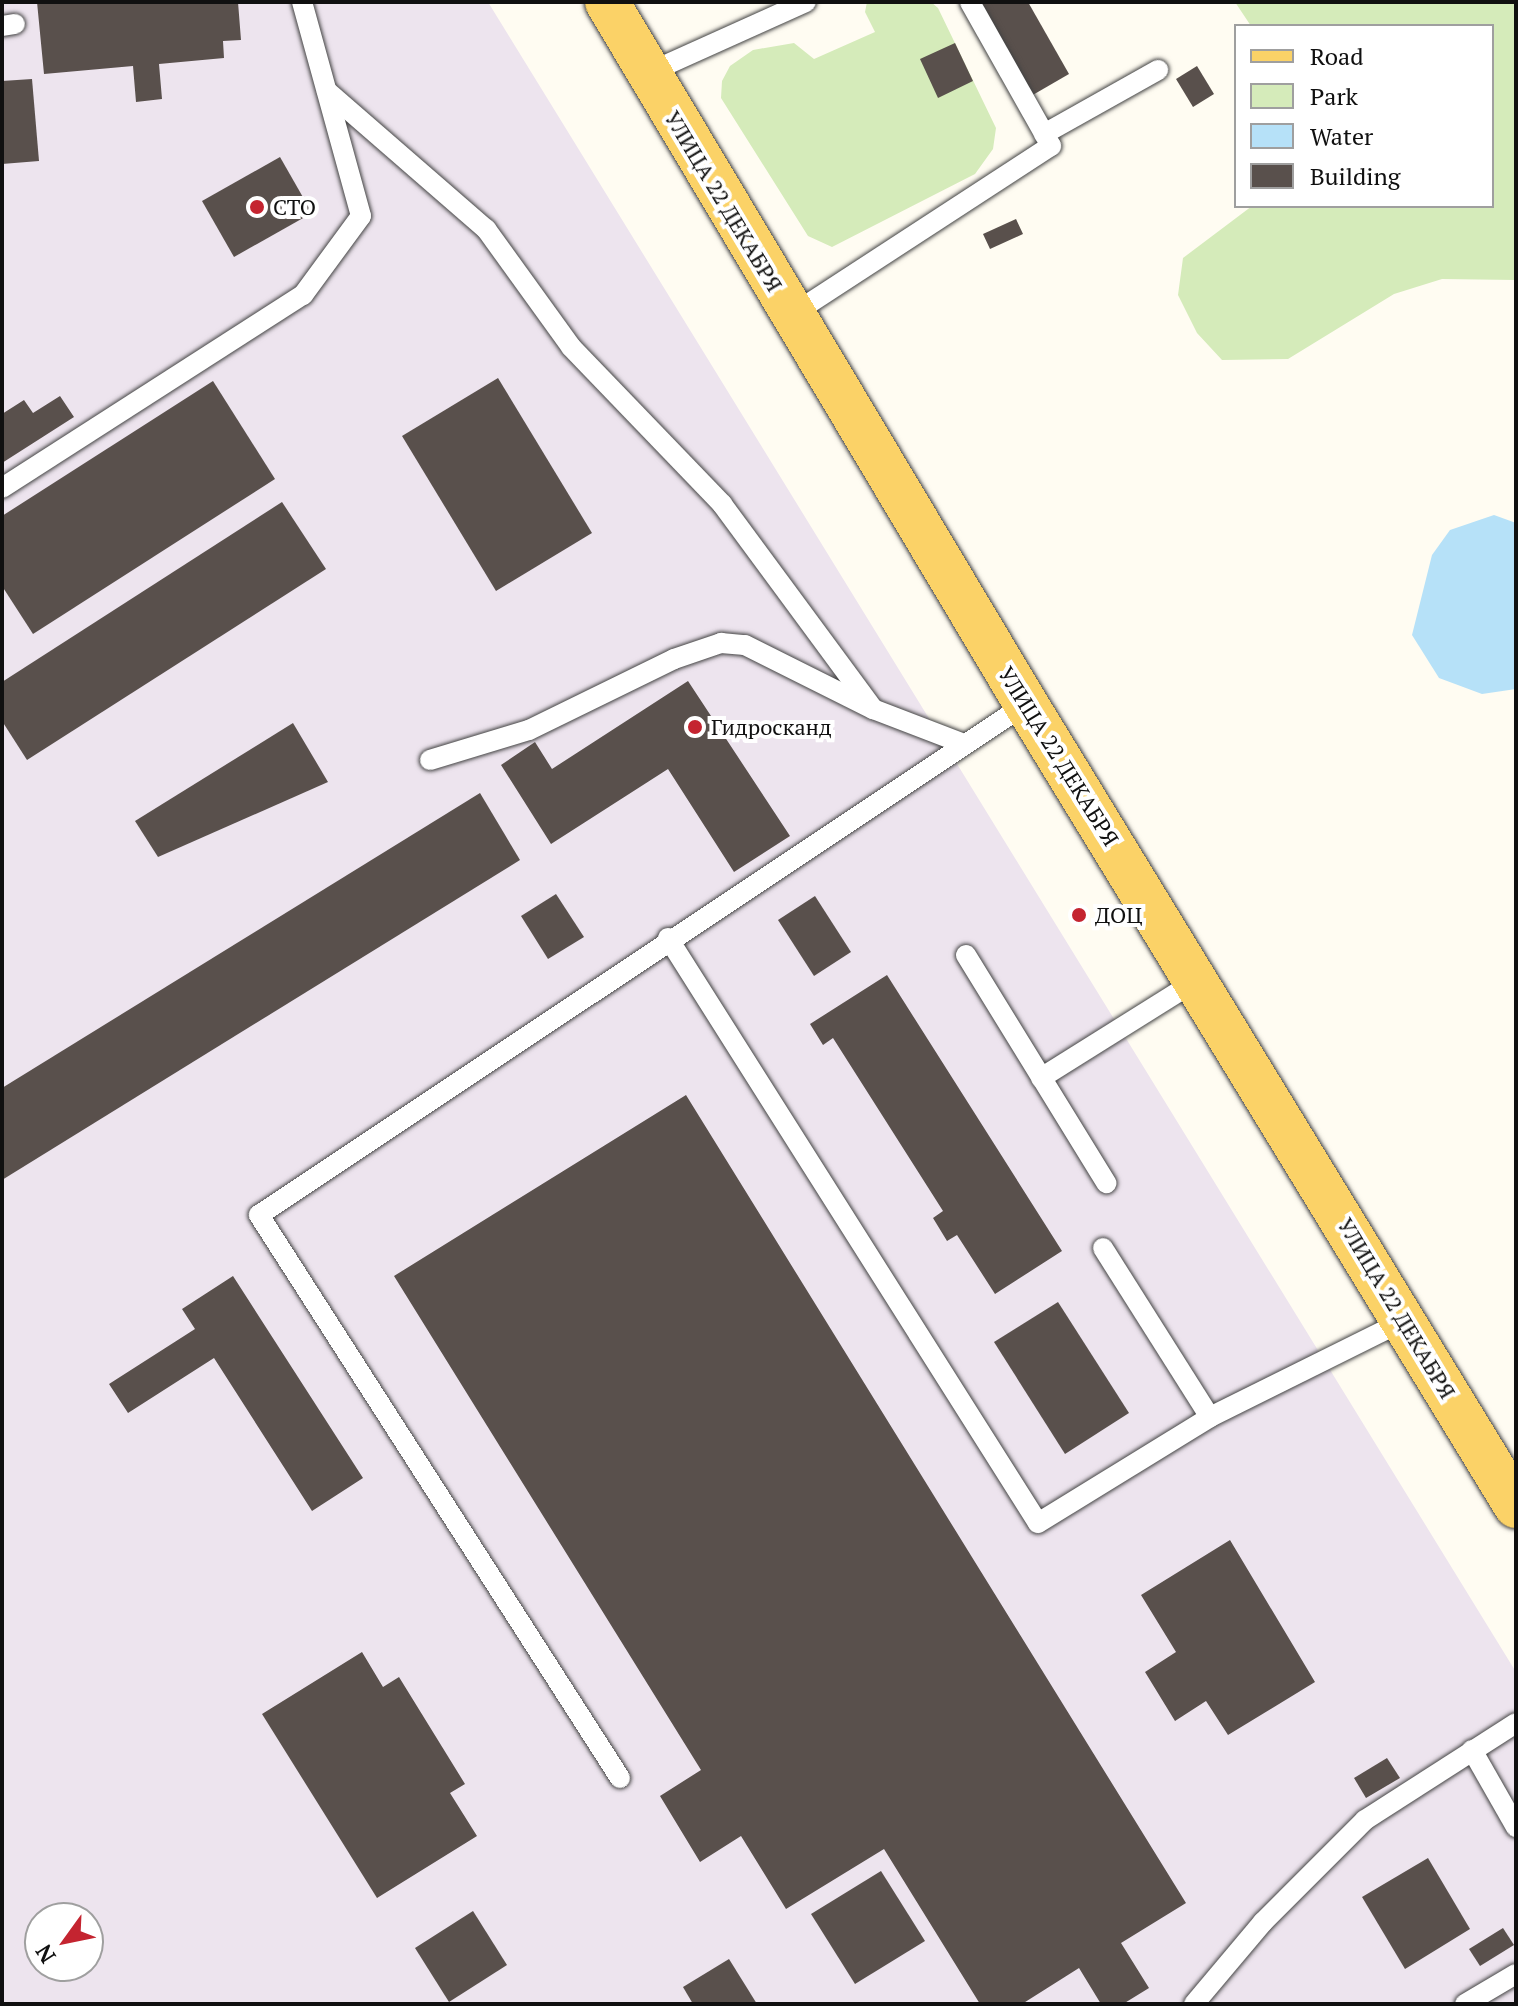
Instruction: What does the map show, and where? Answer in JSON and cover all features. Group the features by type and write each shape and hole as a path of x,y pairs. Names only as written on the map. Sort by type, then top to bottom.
{"main road":[{"name":"УЛИЦА 22 ДЕКАБРЯ","path":"607,2 1026,704 1516,1506"}],"lane":[{"path":"2,488 303,295 361,216 302,2"},
{"path":"648,73 806,2"},
{"path":"793,314 1051,146 970,2"},
{"path":"1044,134 1158,70"},
{"path":"327,91 486,229 571,347 722,504 873,709"},
{"path":"430,760 529,730 674,659 721,643 745,645 873,709 964,744"},
{"path":"620,1778 259,1215 668,938 1026,704"},
{"path":"668,938 1038,1523 1210,1417 1405,1320"},
{"path":"966,955 1106,1183"},
{"path":"1041,1078 1197,980"},
{"path":"1103,1248 1210,1417"},
{"path":"1194,2004 1263,1922 1365,1820 1516,1723"},
{"path":"1472,1750 1516,1827"},
{"path":"1465,2004 1516,1974"}],"shaded area":[{"path":"2,2 488,2 1516,1672 1516,2004 2,2004"}],"green space":[{"path":"867,2 931,2 938,8 996,128 993,149 975,174 832,247 808,236 721,98 722,81 730,66 753,50 794,43 814,59 875,32 865,12"},
{"path":"1235,2 1516,2 1516,280 1442,279 1394,294 1288,359 1222,360 1197,333 1178,295 1183,258 1249,208 1494,208 1494,24 1250,24"}],"water":[{"path":"1494,515 1516,523 1516,689 1482,694 1439,678 1412,635 1432,555 1450,530"}],"building":[{"path":"37,2 238,2 241,40 223,41 224,58 159,64 162,99 136,102 133,66 44,74"},
{"path":"978,2 1028,2 1069,74 1031,96"},
{"path":"955,43 973,81 938,98 920,59"},
{"path":"1197,66 1214,94 1193,107 1176,79"},
{"path":"32,79 39,161 2,164 2,81"},
{"name":"СТО","path":"280,157 312,213 234,257 202,201"},
{"path":"1016,219 1023,234 990,249 983,234"},
{"path":"498,378 592,533 496,591 402,436"},
{"path":"213,381 275,479 33,634 2,586 2,516"},
{"path":"60,396 74,417 2,463 2,414 24,400 33,413"},
{"path":"282,502 326,569 27,760 2,721 2,682"},
{"path":"688,681 790,836 734,872 668,769 551,844 501,765 535,742 552,769"},
{"path":"293,723 328,782 158,857 135,821"},
{"path":"480,793 520,860 2,1180 2,1088"},
{"path":"556,894 584,937 548,959 521,916"},
{"path":"815,896 851,952 814,976 778,920"},
{"path":"887,975 1062,1251 995,1294 957,1235 947,1241 933,1218 943,1211 833,1038 823,1045 810,1024"},
{"path":"686,1095 1186,1903 1121,1943 1149,1988 1123,2004 1101,2004 1079,1968 1022,2004 980,2004 884,1849 786,1909 741,1836 700,1862 660,1796 701,1770 394,1276"},
{"path":"233,1276 363,1478 312,1511 214,1358 128,1413 109,1384 195,1329 182,1309"},
{"path":"1058,1302 1129,1413 1065,1454 994,1342"},
{"path":"1230,1540 1315,1682 1228,1735 1206,1701 1175,1721 1145,1672 1176,1652 1141,1595"},
{"path":"362,1652 383,1687 399,1677 465,1784 450,1793 477,1836 377,1898 262,1714"},
{"path":"1387,1758 1400,1778 1366,1798 1354,1778"},
{"path":"1428,1858 1470,1929 1405,1969 1362,1897"},
{"path":"881,1871 925,1941 855,1984 811,1914"},
{"path":"473,1911 507,1965 449,2002 415,1948"},
{"path":"1503,1928 1514,1945 1480,1966 1469,1949"},
{"path":"729,1959 757,2004 693,2004 683,1987"}],"place":[{"name":"СТО","path":"257,207"},
{"name":"Гидросканд","path":"695,727"},
{"name":"ДОЦ","path":"1079,915"}]}
